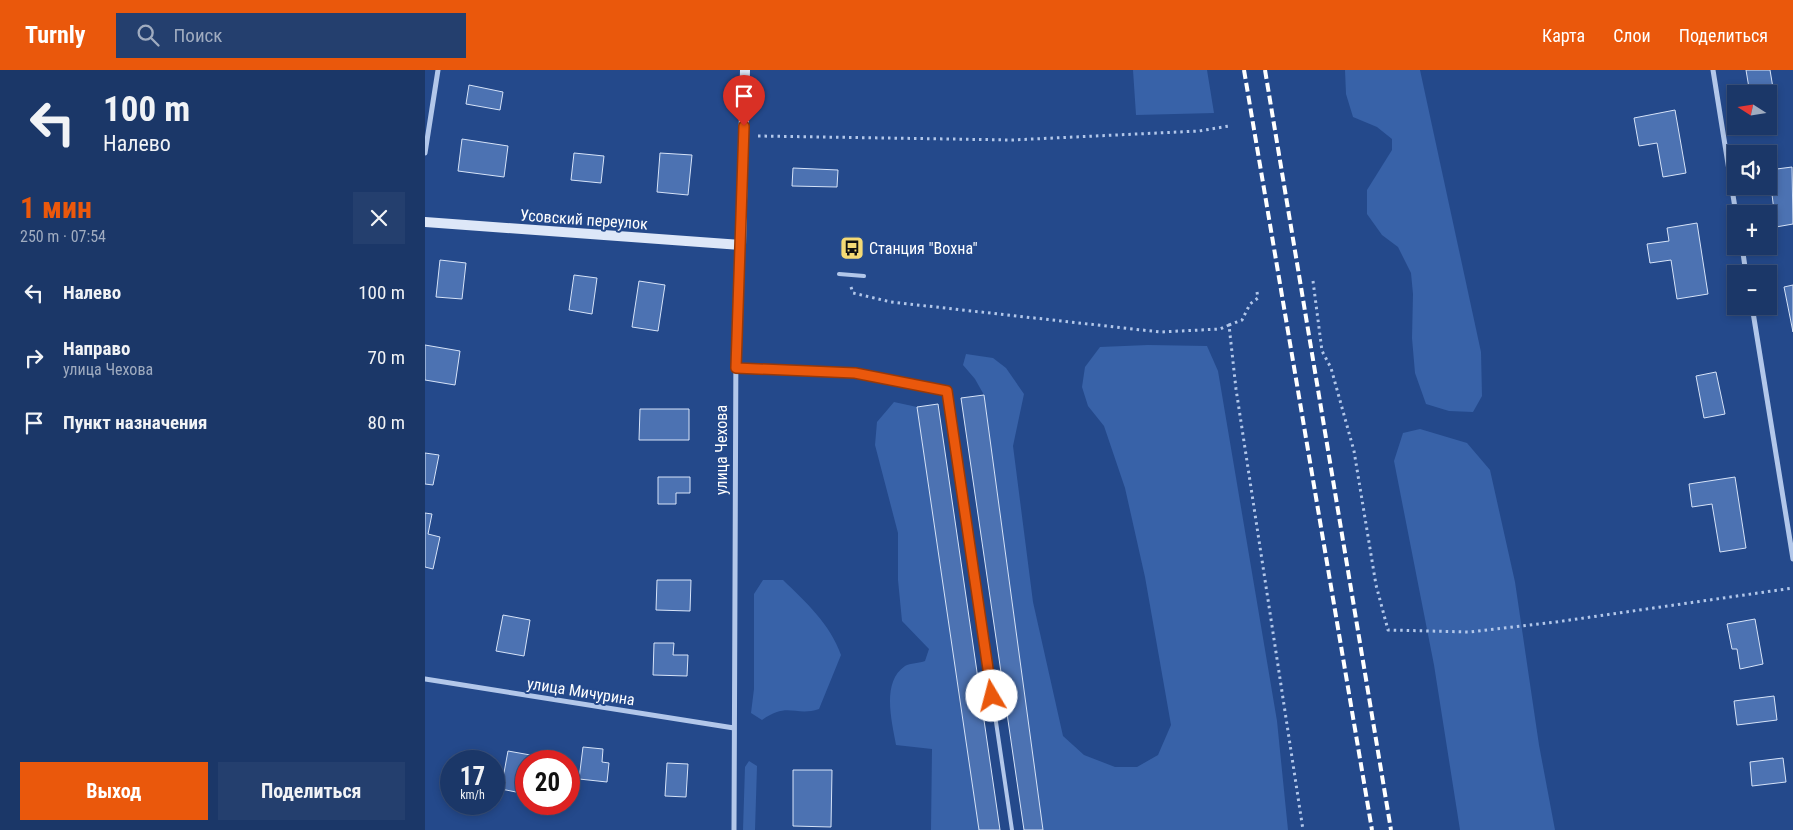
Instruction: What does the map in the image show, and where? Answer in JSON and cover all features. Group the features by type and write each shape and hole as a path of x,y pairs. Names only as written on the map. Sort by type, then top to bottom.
{"street":[{"path":"425,153 438,70"},
{"name":"улица Чехова","path":"735,830 736,368 745,70"},
{"path":"1713,70 1736,205"},
{"name":"Усовский переулок","path":"425,222 741,245"},
{"path":"1753,315 1793,559"},
{"name":"улица Мичурина","path":"425,679 734,728"}],"lane":[{"path":"839,274 864,276"},
{"path":"736,368 855,373 947,391 1012,830"}],"path":[{"path":"757,136 1012,140 1199,131 1229,126"},
{"path":"847,275 853,293 930,307 1160,332 1220,328 1242,320 1250,304 1258,298 1257,292"},
{"path":"1313,282 1323,351 1331,368 1353,452 1376,586 1388,630 1470,632 1565,621 1793,588"},
{"path":"1229,325 1236,389 1303,830"}],"shaded area":[{"path":"1133,70 1207,70 1214,113 1136,115"},
{"path":"1345,70 1420,70 1481,352 1482,396 1473,412 1449,411 1426,404 1415,373 1412,338 1413,294 1411,273 1398,247 1382,235 1367,214 1367,190 1392,150 1392,139 1377,127 1353,117 1346,94"},
{"path":"1148,345 1207,346 1218,371 1277,721 1288,830 1043,830 984,395 975,379 963,365 966,354 993,358 1006,368 1024,394 1013,446 1033,602 1063,736 1084,755 1115,767 1137,767 1158,755 1171,725 1145,577 1125,488 1104,426 1088,406 1082,387 1085,367 1100,347"},
{"path":"894,402 917,407 979,830 931,830 932,749 896,745 890,703 893,682 905,666 925,661 929,649 902,621 898,580 898,533 875,445 877,422"},
{"path":"1420,429 1467,443 1490,470 1515,582 1539,745 1555,830 1460,830 1434,665 1394,461 1403,433"},
{"path":"763,580 783,580 824,623 841,655 819,709 811,711 779,711 762,720 751,713 754,689 754,594"},
{"path":"749,761 757,766 755,830 743,830 745,767"}],"building":[{"path":"1746,70 1770,70 1772,85 1748,85"},
{"path":"469,85 503,92 500,110 466,104"},
{"path":"1675,110 1686,173 1663,177 1657,143 1639,146 1634,118"},
{"path":"462,139 508,146 504,177 458,171"},
{"path":"574,153 604,156 601,183 571,180"},
{"path":"660,153 692,155 688,195 657,192"},
{"path":"1792,167 1793,224 1777,227 1777,205 1773,205 1772,195 1777,195 1777,169"},
{"path":"793,168 838,170 837,187 792,186"},
{"path":"1697,223 1708,294 1677,299 1671,260 1650,263 1647,244 1669,241 1667,228"},
{"path":"440,260 466,263 462,299 436,297"},
{"path":"574,275 597,278 592,314 569,310"},
{"path":"639,281 665,285 658,331 632,327"},
{"path":"1793,285 1793,332 1784,287"},
{"path":"425,345 460,351 455,385 425,380"},
{"path":"1716,372 1725,414 1704,418 1696,376"},
{"path":"984,395 1043,830 1024,830 961,398"},
{"path":"938,404 1000,830 979,830 917,407"},
{"path":"640,409 689,409 689,440 639,440"},
{"path":"425,453 439,455 433,485 425,484"},
{"path":"658,477 690,477 690,493 676,493 676,504 658,504"},
{"path":"1735,477 1746,548 1720,552 1712,504 1692,507 1689,484"},
{"path":"425,513 432,514 428,534 440,537 433,569 425,567"},
{"path":"657,580 691,580 690,611 656,610"},
{"path":"503,615 530,620 524,656 496,651"},
{"path":"1755,619 1763,664 1740,669 1737,649 1732,649 1727,624"},
{"path":"654,643 674,643 673,655 688,655 687,676 653,675"},
{"path":"1774,696 1777,720 1737,725 1734,701"},
{"path":"583,747 603,749 602,762 609,763 607,782 580,779"},
{"path":"508,751 515,752 515,792 505,790 505,767"},
{"path":"1783,758 1786,782 1752,786 1750,762"},
{"path":"667,763 688,764 686,797 665,796"},
{"path":"793,770 832,770 831,827 793,826"}],"railway":[{"path":"1244,70 1372,830"},
{"path":"1265,70 1391,830"}],"place":[{"name":"Станция \"Вохна\"","path":"852,248"}],"route":[{"path":"744,126 736,368 855,373 947,391 992,696"}]}
